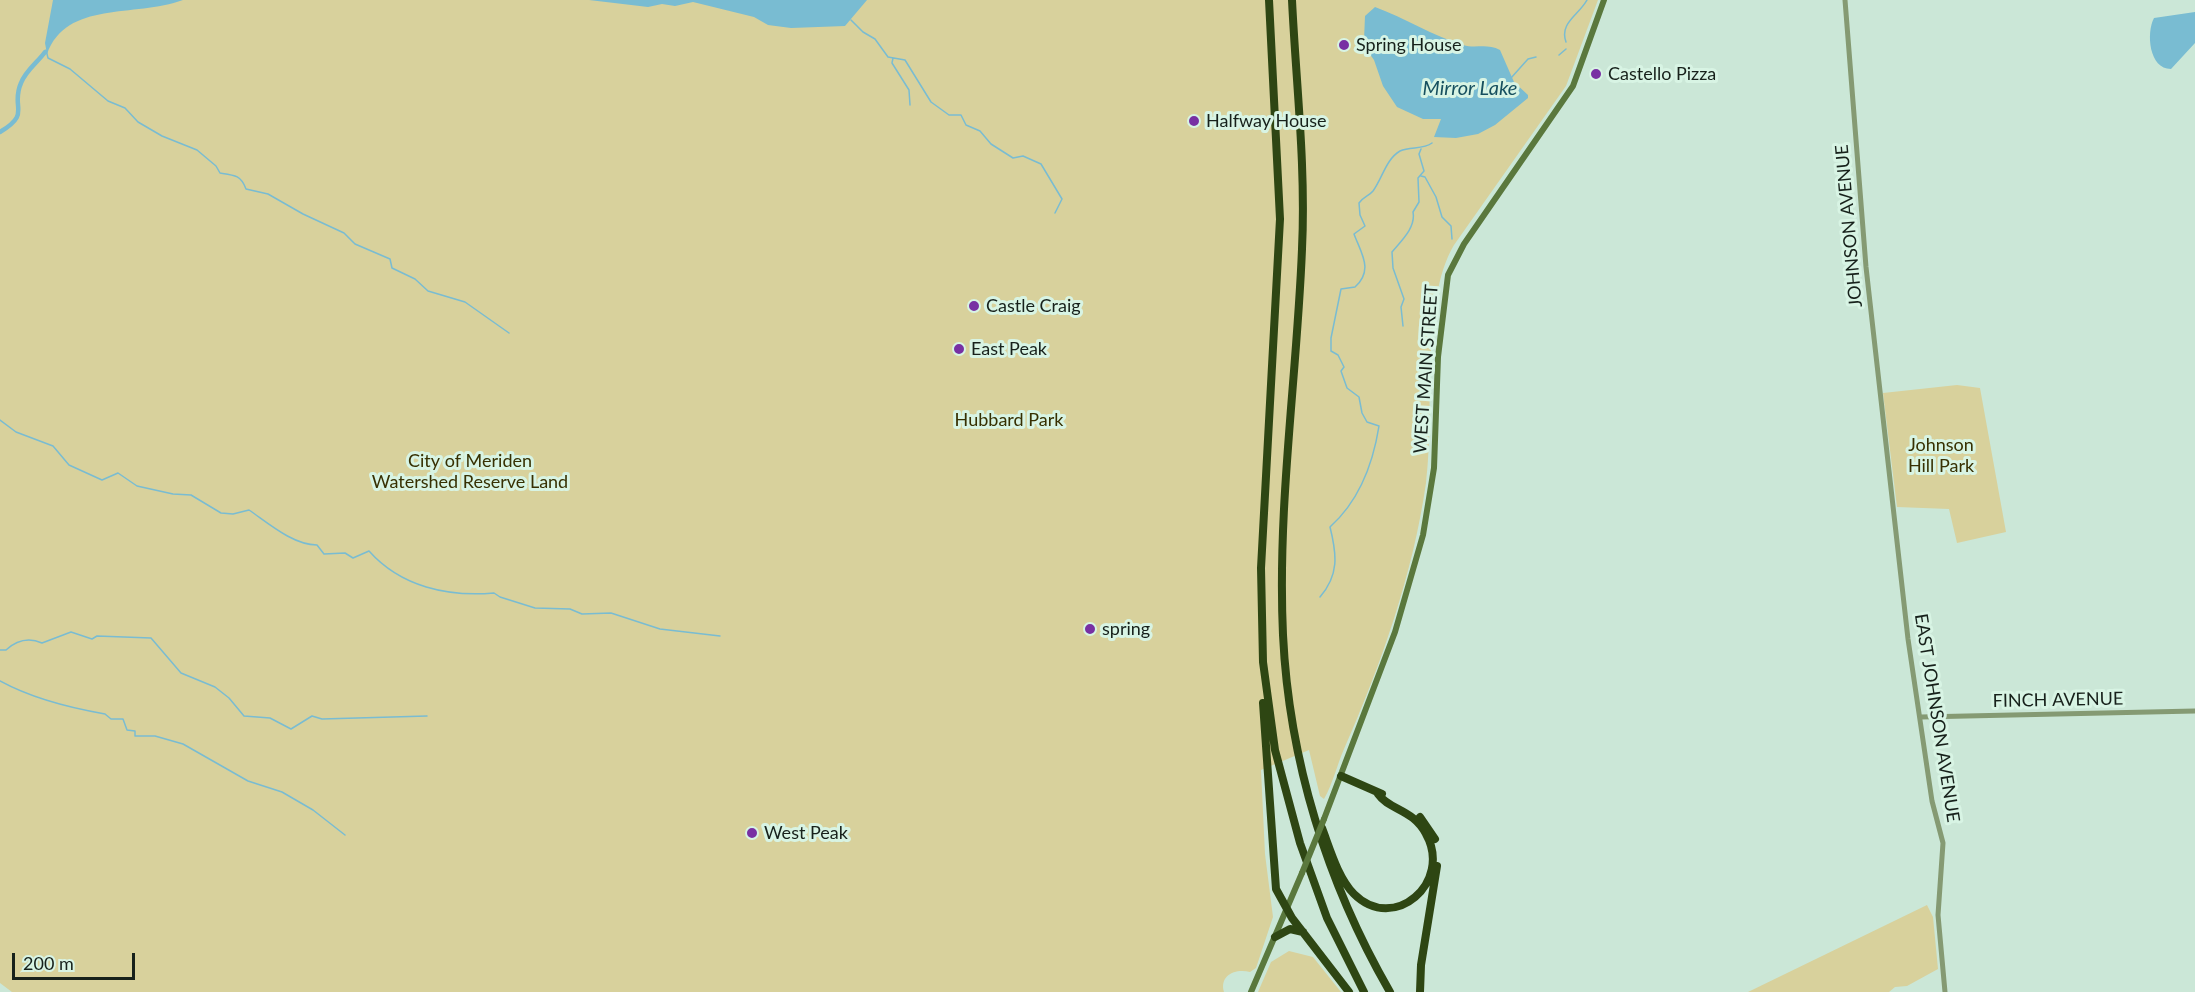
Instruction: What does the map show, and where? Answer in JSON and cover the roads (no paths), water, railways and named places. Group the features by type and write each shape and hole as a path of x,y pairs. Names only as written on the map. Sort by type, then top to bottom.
{"highway":[{"path":"1269,0 1280,219 1261,568 1262,685 1274,880 1276,891 1287,909 1349,992"},
{"path":"1292,0 1302,165 1303,225 1282,610 1290,703 1308,793 1337,884 1389,992"},
{"path":"1263,662 1275,750 1296,833 1327,918 1364,992"},
{"path":"1308,793 1350,890 1368,904 1395,906 1412,899 1424,888 1431,872 1432,851 1427,835 1418,821 1378,794 1341,776"},
{"path":"1378,794 1415,812 1429,827 1436,846 1437,867 1421,965 1420,992"},
{"path":"1275,937 1290,929 1303,932"}],"main road":[{"name":"WEST MAIN STREET","path":"1251,992 1324,819 1402,612 1427,516 1436,447 1439,339 1448,275 1459,251 1573,86 1604,0"}],"street":[{"name":"JOHNSON AVENUE","path":"1845,0 1865,252 1886,449"},
{"name":"EAST JOHNSON AVENUE","path":"1886,449 1908,639 1932,801 1943,843 1938,915 1945,992"},
{"name":"FINCH AVENUE","path":"1921,717 2195,711"}],"water":[{"path":"53,0 183,0 86,18 70,25 57,37 47,54 45,43"},
{"path":"589,0 867,0 845,26 791,28 768,25 754,17 693,2 675,6 662,4 648,7"},
{"name":"Mirror Lake","path":"1375,7 1452,41 1468,46 1500,50 1514,82 1528,95 1528,98 1495,125 1478,134 1456,138 1434,137 1441,119 1423,119 1397,107 1383,86 1364,40 1365,16"},
{"path":"2195,12 2195,43 2171,69 2164,67 2158,63 2151,49 2150,32 2154,18"}],"waterway":[{"path":"1566,42 1567,24 1587,0"},
{"path":"851,20 863,32 875,39 888,57 905,60 931,102 949,115 961,115 966,125 980,131 991,144 1013,158 1023,156 1041,164 1062,199 1055,213"},
{"path":"1559,55 1566,49"},
{"path":"46,50 48,58 70,69 108,101 125,108 138,122 162,136 197,150 216,166 220,173 239,178 246,189 268,194 303,214 344,233 355,244 390,259 392,268 415,279 428,291 465,302 509,333"},
{"path":"0,132 18,115 18,92 21,83 45,52"},
{"path":"1511,78 1528,59 1536,57"},
{"path":"893,58 892,63 909,90 910,105"},
{"path":"1320,597 1331,581 1335,564 1330,527 1357,494 1369,468 1379,426 1367,422 1362,413 1359,397 1347,388 1341,371 1344,367 1338,355 1331,351 1331,338 1341,289 1355,287 1364,274 1364,261 1354,234 1365,226 1360,215 1359,203 1373,191 1395,155 1400,151 1432,143"},
{"path":"1403,326 1401,307 1404,299 1393,268 1392,252 1410,229 1413,212 1419,202 1418,178 1424,171 1419,154 1421,149"},
{"path":"1421,176 1425,177 1436,197 1442,217 1451,226 1452,239"},
{"path":"0,420 16,432 53,446 69,465 102,480 118,473 137,486 173,494 191,495 221,513 233,514 249,510 290,537 317,545 324,554 345,553 353,558 369,551 396,573 426,587 460,593 494,593 535,608 570,609 582,614 611,613 660,629 720,636"},
{"path":"0,650 6,650 23,640 42,643 71,632 92,639 97,636 151,638 181,673 215,687 229,698 244,716 270,718 291,729 312,716 322,719 427,716"},
{"path":"0,681 51,702 105,714 111,719 123,719 127,730 135,731 135,736 155,736 183,744 248,781 282,792 313,810 345,835"}],"place":[{"name":"Spring House","path":"1344,45"},
{"name":"Castello Pizza","path":"1596,74"},
{"name":"Halfway House","path":"1194,121"},
{"name":"Castle Craig","path":"974,306"},
{"name":"East Peak","path":"959,349"},
{"name":"spring","path":"1090,629"},
{"name":"West Peak","path":"752,833"}],"park label":[{"name":"Hubbard Park","path":"1009,420"},
{"name":"Johnson Hill Park","path":"1941,455"},
{"name":"City of Meriden Watershed Reserve Land","path":"470,471"}]}
